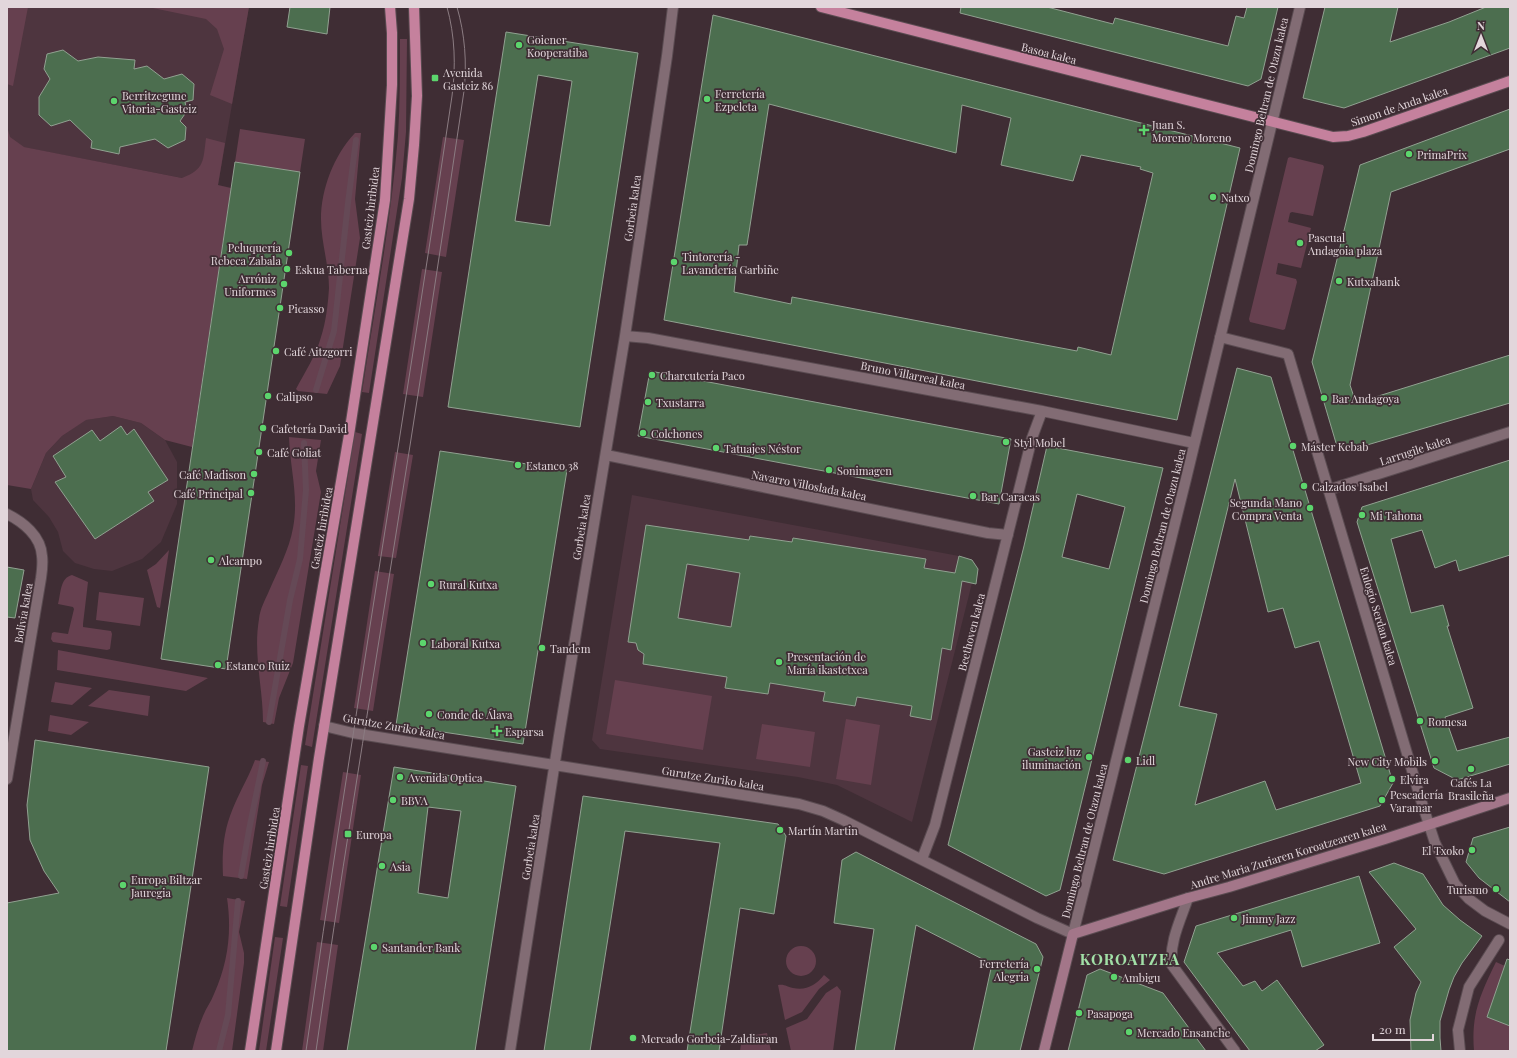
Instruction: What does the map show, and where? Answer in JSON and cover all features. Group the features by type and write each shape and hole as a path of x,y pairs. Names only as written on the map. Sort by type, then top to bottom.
{"main road":[{"name":"Gasteiz hiribidea","path":"250,1051 299,726 350,430 385,200 392,85 392,33 390,7"},
{"path":"276,1051 299,883 409,199 417,96 414,7"},
{"name":"Basoa kalea","path":"821,7 1271,122"},
{"name":"Simon de Anda kalea","path":"1271,122 1333,137 1348,136 1510,80"},
{"name":"Andre Maria Zuriaren Koroatzearen kalea","path":"1073,934 1510,798"},
{"name":"Domingo Beltran de Otazu kalea","path":"1044,1051 1073,934"}],"street":[{"name":"Gorbeia kalea","path":"510,1051 554,765 625,336 673,7"},
{"name":"Domingo Beltran de Otazu kalea","path":"1073,934 1300,7"},
{"name":"Bruno Villarreal kalea","path":"625,336 648,338 1042,411 1194,443"},
{"name":"Eulogio Serdan kalea","path":"1220,337 1288,354 1429,824 1444,864 1455,884 1469,899 1485,911 1510,924"},
{"name":"Beethoven kalea","path":"922,859 935,825 1032,438 1042,411"},
{"name":"Larrugile kalea","path":"1328,490 1510,432"},
{"name":"Navarro Villoslada kalea","path":"606,455 972,530 1008,536"},
{"name":"Bolivia kalea","path":"7,514 35,534 42,554 42,578 7,779"},
{"name":"Gurutze Zuriko kalea","path":"324,726 358,733 799,804 823,811 843,820 1037,918 1073,934"},
{"path":"1188,898 1172,946 1172,965 1235,1051"},
{"path":"1460,1051 1458,1030 1469,987 1499,940"}],"shaded area":[{"path":"7,7 28,7 13,86 7,84"},
{"path":"8,7 249,7 218,185 7,144"},
{"path":"148,7 249,7 232,104 210,95 224,49 217,29 206,19"},
{"path":"400,39 407,39 406,132 402,178 369,393 362,392 395,168 399,112"},
{"path":"7,126 10,137 24,147 182,178 190,175 202,163 206,138 225,143 218,185 231,188 192,447 165,440 141,423 113,416 86,420 62,436 46,453 31,489 7,485"},
{"path":"240,129 305,139 300,172 235,162"},
{"path":"355,133 361,133 355,199 360,238 340,366 327,394 298,391 296,389 319,344 327,307 329,279 322,236 321,219 323,196 335,162"},
{"path":"443,137 464,140 446,257 425,253"},
{"path":"1290,157 1323,165 1324,167 1313,216 1292,212 1290,213 1288,222 1311,228 1301,268 1278,263 1276,274 1296,279 1297,282 1285,329 1283,330 1250,322 1249,319 1288,158"},
{"path":"422,269 442,272 423,397 403,394"},
{"path":"113,416 141,423 165,440 177,462 177,504 161,542 142,559 112,571 94,569 75,563 63,551 58,532 49,517 33,500 31,489 46,453 62,436 85,420"},
{"path":"355,432 362,434 312,747 305,745"},
{"path":"289,437 321,440 316,471 321,492 293,663 279,698 274,724 263,722 257,632 262,608 286,552 295,516 295,494"},
{"path":"395,452 413,455 396,558 378,556"},
{"name":"Presentación de María ikastetxea","path":"632,495 959,556 972,560 978,569 976,584 972,583 912,822 837,785 798,777 600,749 592,740"},
{"path":"169,550 160,608 157,607 147,570 156,564"},
{"path":"375,571 394,574 373,711 354,708"},
{"path":"72,575 88,582 83,627 111,631 110,649 107,650 53,642 51,639 52,633 54,632 68,634 74,609 73,607 58,604 63,583 65,579"},
{"path":"99,592 144,598 140,626 96,620"},
{"path":"58,650 208,678 186,691 57,670"},
{"path":"615,680 712,696 703,750 606,734"},
{"path":"55,682 92,688 72,705 51,702"},
{"path":"109,690 150,696 148,716 88,706"},
{"path":"50,715 89,722 71,735 48,731"},
{"path":"846,719 880,725 871,785 836,779"},
{"path":"762,724 815,732 810,767 756,759"},
{"path":"255,760 269,762 262,785 247,879 223,876 224,846 228,823 236,801"},
{"path":"301,765 308,766 287,907 280,906"},
{"path":"343,772 361,775 339,923 320,920"},
{"path":"227,898 245,901 239,932 244,953 244,963 232,1051 192,1051 204,1013 213,997 226,959 229,935"},
{"path":"275,937 283,938 266,1051 259,1051"},
{"path":"317,942 338,945 323,1051 302,1051"},
{"path":"801,946 812,950 816,961 812,972 801,976 790,972 786,961 790,950"},
{"path":"1496,962 1505,966 1510,1026 1510,1051 1474,1051 1473,1038 1475,1015 1481,995"},
{"path":"824,975 830,980 819,989 802,1012 785,1020 778,985 802,989 818,982"},
{"path":"837,986 841,991 833,1051 791,1051 786,1028 807,1019 826,993"},
{"path":"767,1033 771,1051 740,1051 742,1037"}],"building":[{"path":"290,7 330,7 327,34 287,27"},
{"path":"961,7 1047,7 1113,24 1115,18 1228,46 1236,16 1244,18 1247,7 1278,7 1261,79 1248,86 960,13"},
{"path":"1325,7 1398,7 1390,42 1449,22 1486,7 1510,7 1510,48 1344,108 1303,98"},
{"path":"713,15 1240,148 1177,420 664,320","holes":["769,104 956,153 962,105 1011,118 1001,165 1073,181 1081,155 1141,167 1140,169 1153,173 1111,355 1078,347 1077,351 792,297 791,304 734,292 739,245 747,245"]},
{"path":"506,32 638,53 580,427 448,407","holes":["538,75 572,81 550,226 515,221"]},
{"name":"Berritzegune Vitoria-Gasteiz","path":"63,50 78,61 98,57 135,60 134,69 147,66 164,79 182,74 194,84 193,100 185,102 187,111 180,121 186,127 185,140 168,148 155,139 120,147 119,154 91,148 92,141 70,120 51,126 39,115 39,97 50,79 44,69 47,54"},
{"path":"1510,109 1510,149 1391,192 1350,385 1356,403 1510,355 1510,403 1350,450 1336,443 1312,362 1360,165"},
{"path":"235,162 300,172 226,669 161,659"},
{"path":"1237,368 1271,377 1393,783 1380,806 1164,874 1113,860","holes":["1235,479 1268,612 1283,608 1295,648 1319,641 1361,783 1276,810 1265,781 1195,805 1217,714 1179,706"]},
{"path":"650,371 1011,439 999,504 638,436"},
{"path":"121,426 127,435 134,429 168,480 148,492 154,501 95,539 55,482 66,477 53,456 92,430 100,441"},
{"path":"1047,446 1163,468 1060,890 1046,896 948,845 1024,546","holes":["1077,494 1125,507 1109,569 1062,557"]},
{"path":"440,451 567,470 523,744 396,725"},
{"path":"1510,460 1510,555 1459,571 1456,560 1435,568 1422,530 1391,539 1411,613 1443,605 1449,626 1447,626 1473,708 1445,717 1457,751 1510,737 1510,764 1457,780 1434,768 1357,522 1362,507"},
{"path":"646,525 749,540 750,536 792,542 793,538 926,559 924,568 955,573 959,556 972,560 978,569 976,584 962,581 951,650 942,648 931,720 910,716 912,706 857,697 855,706 823,701 825,692 770,683 768,694 725,688 727,677 643,664 644,654 638,650 636,643 628,642","holes":["687,564 740,573 731,627 678,618"]},
{"path":"7,567 24,570 15,618 7,617"},
{"name":"Europa Biltzar Jauregia","path":"35,740 209,767 166,1051 7,1051 7,903 59,893 44,871 30,840 27,805"},
{"path":"394,767 516,786 475,1051 347,1051","holes":["428,807 461,811 448,898 418,893"]},
{"path":"583,796 778,824 786,836 774,914 740,908 719,1051 687,1051 720,843 625,831 590,1051 544,1051"},
{"path":"1510,827 1510,902 1479,878 1466,862 1473,838"},
{"path":"856,852 1036,944 1043,957 1020,1051 973,1051 992,964 916,925 894,1051 855,1051 874,929 834,923 842,860"},
{"path":"1394,863 1423,874 1443,905 1482,936 1462,963 1449,990 1440,1021 1441,1051 1411,1051 1410,1020 1416,993 1421,982 1394,947 1416,929 1369,872"},
{"path":"1359,876 1380,943 1302,967 1291,930 1217,953 1243,986 1255,981 1262,991 1277,980 1324,1045 1315,1051 1250,1051 1184,962 1196,926"},
{"path":"1507,959 1510,960 1510,1026 1487,1017"},
{"path":"1100,969 1163,993 1206,1051 1068,1051 1087,975"}],"waterway":[{"path":"316,390 334,331 356,140"},
{"path":"269,722 290,600 300,559 306,490 304,443"},
{"path":"241,876 263,761"},
{"path":"219,1051 228,1015 238,901"}],"tram line":[{"path":"306,1051 341,812 452,96 454,51 452,29 447,7"},
{"path":"316,1051 343,866 420,384 464,91 465,49 457,7"}],"place":[{"name":"Goiener Kooperatiba","path":"519,45"},
{"name":"Avenida Gasteiz 86","path":"435,78"},
{"name":"Ferretería Ezpeleta","path":"707,99"},
{"name":"Berritzegune Vitoria-Gasteiz","path":"114,101"},
{"name":"Juan S. Moreno Moreno","path":"1144,130"},
{"name":"PrimaPrix","path":"1409,154"},
{"name":"Natxo","path":"1213,197"},
{"name":"Pascual Andagoia plaza","path":"1300,243"},
{"name":"Peluquería Rebeca Zabala","path":"289,253"},
{"name":"Tintorería - Lavandería Garbiñe","path":"674,262"},
{"name":"Eskua Taberna","path":"287,269"},
{"name":"Kutxabank","path":"1339,281"},
{"name":"Arróniz Uniformes","path":"284,284"},
{"name":"Picasso","path":"280,308"},
{"name":"Café Aitzgorri","path":"276,351"},
{"name":"Charcutería Paco","path":"652,375"},
{"name":"Calipso","path":"268,396"},
{"name":"Bar Andagoya","path":"1324,398"},
{"name":"Txustarra","path":"648,402"},
{"name":"Cafetería David","path":"263,428"},
{"name":"Colchones","path":"643,433"},
{"name":"Styl Mobel","path":"1006,442"},
{"name":"Máster Kebab","path":"1293,446"},
{"name":"Tatuajes Néstor","path":"716,448"},
{"name":"Café Goliat","path":"259,452"},
{"name":"Estanco 38","path":"518,465"},
{"name":"Sonimagen","path":"829,470"},
{"name":"Café Madison","path":"254,474"},
{"name":"Calzados Isabel","path":"1304,486"},
{"name":"Café Principal","path":"251,493"},
{"name":"Bar Caracas","path":"973,496"},
{"name":"Segunda Mano Compra Venta","path":"1310,508"},
{"name":"Mi Tahona","path":"1362,515"},
{"name":"Alcampo","path":"211,560"},
{"name":"Rural Kutxa","path":"431,584"},
{"name":"Laboral Kutxa","path":"423,643"},
{"name":"Tandem","path":"542,648"},
{"name":"Presentación de María ikastetxea","path":"779,662"},
{"name":"Estanco Ruiz","path":"218,665"},
{"name":"Conde de Álava","path":"429,714"},
{"name":"Romesa","path":"1420,721"},
{"name":"Esparsa","path":"497,731"},
{"name":"Gasteiz luz iluminación","path":"1089,757"},
{"name":"Lidl","path":"1128,760"},
{"name":"New City Mobils","path":"1435,761"},
{"name":"Cafés La Brasileña","path":"1471,769"},
{"name":"Avenida Optica","path":"400,777"},
{"name":"Elvira","path":"1392,779"},
{"name":"BBVA","path":"393,800"},
{"name":"Pescadería Varamar","path":"1382,800"},
{"name":"Martín Martin","path":"780,830"},
{"name":"Europa","path":"348,834"},
{"name":"El Txoko","path":"1472,850"},
{"name":"Asia","path":"382,866"},
{"name":"Europa Biltzar Jauregia","path":"123,885"},
{"name":"Turismo","path":"1496,889"},
{"name":"Jimmy Jazz","path":"1234,918"},
{"name":"Santander Bank","path":"374,947"},
{"name":"Ferretería Alegria","path":"1037,969"},
{"name":"Ambigu","path":"1114,977"},
{"name":"Pasapoga","path":"1079,1013"},
{"name":"Mercado Ensanche","path":"1129,1032"},
{"name":"Mercado Gorbeia-Zaldiaran","path":"633,1038"}],"district":[{"name":"KOROATZEA","path":"1130,959"}]}
